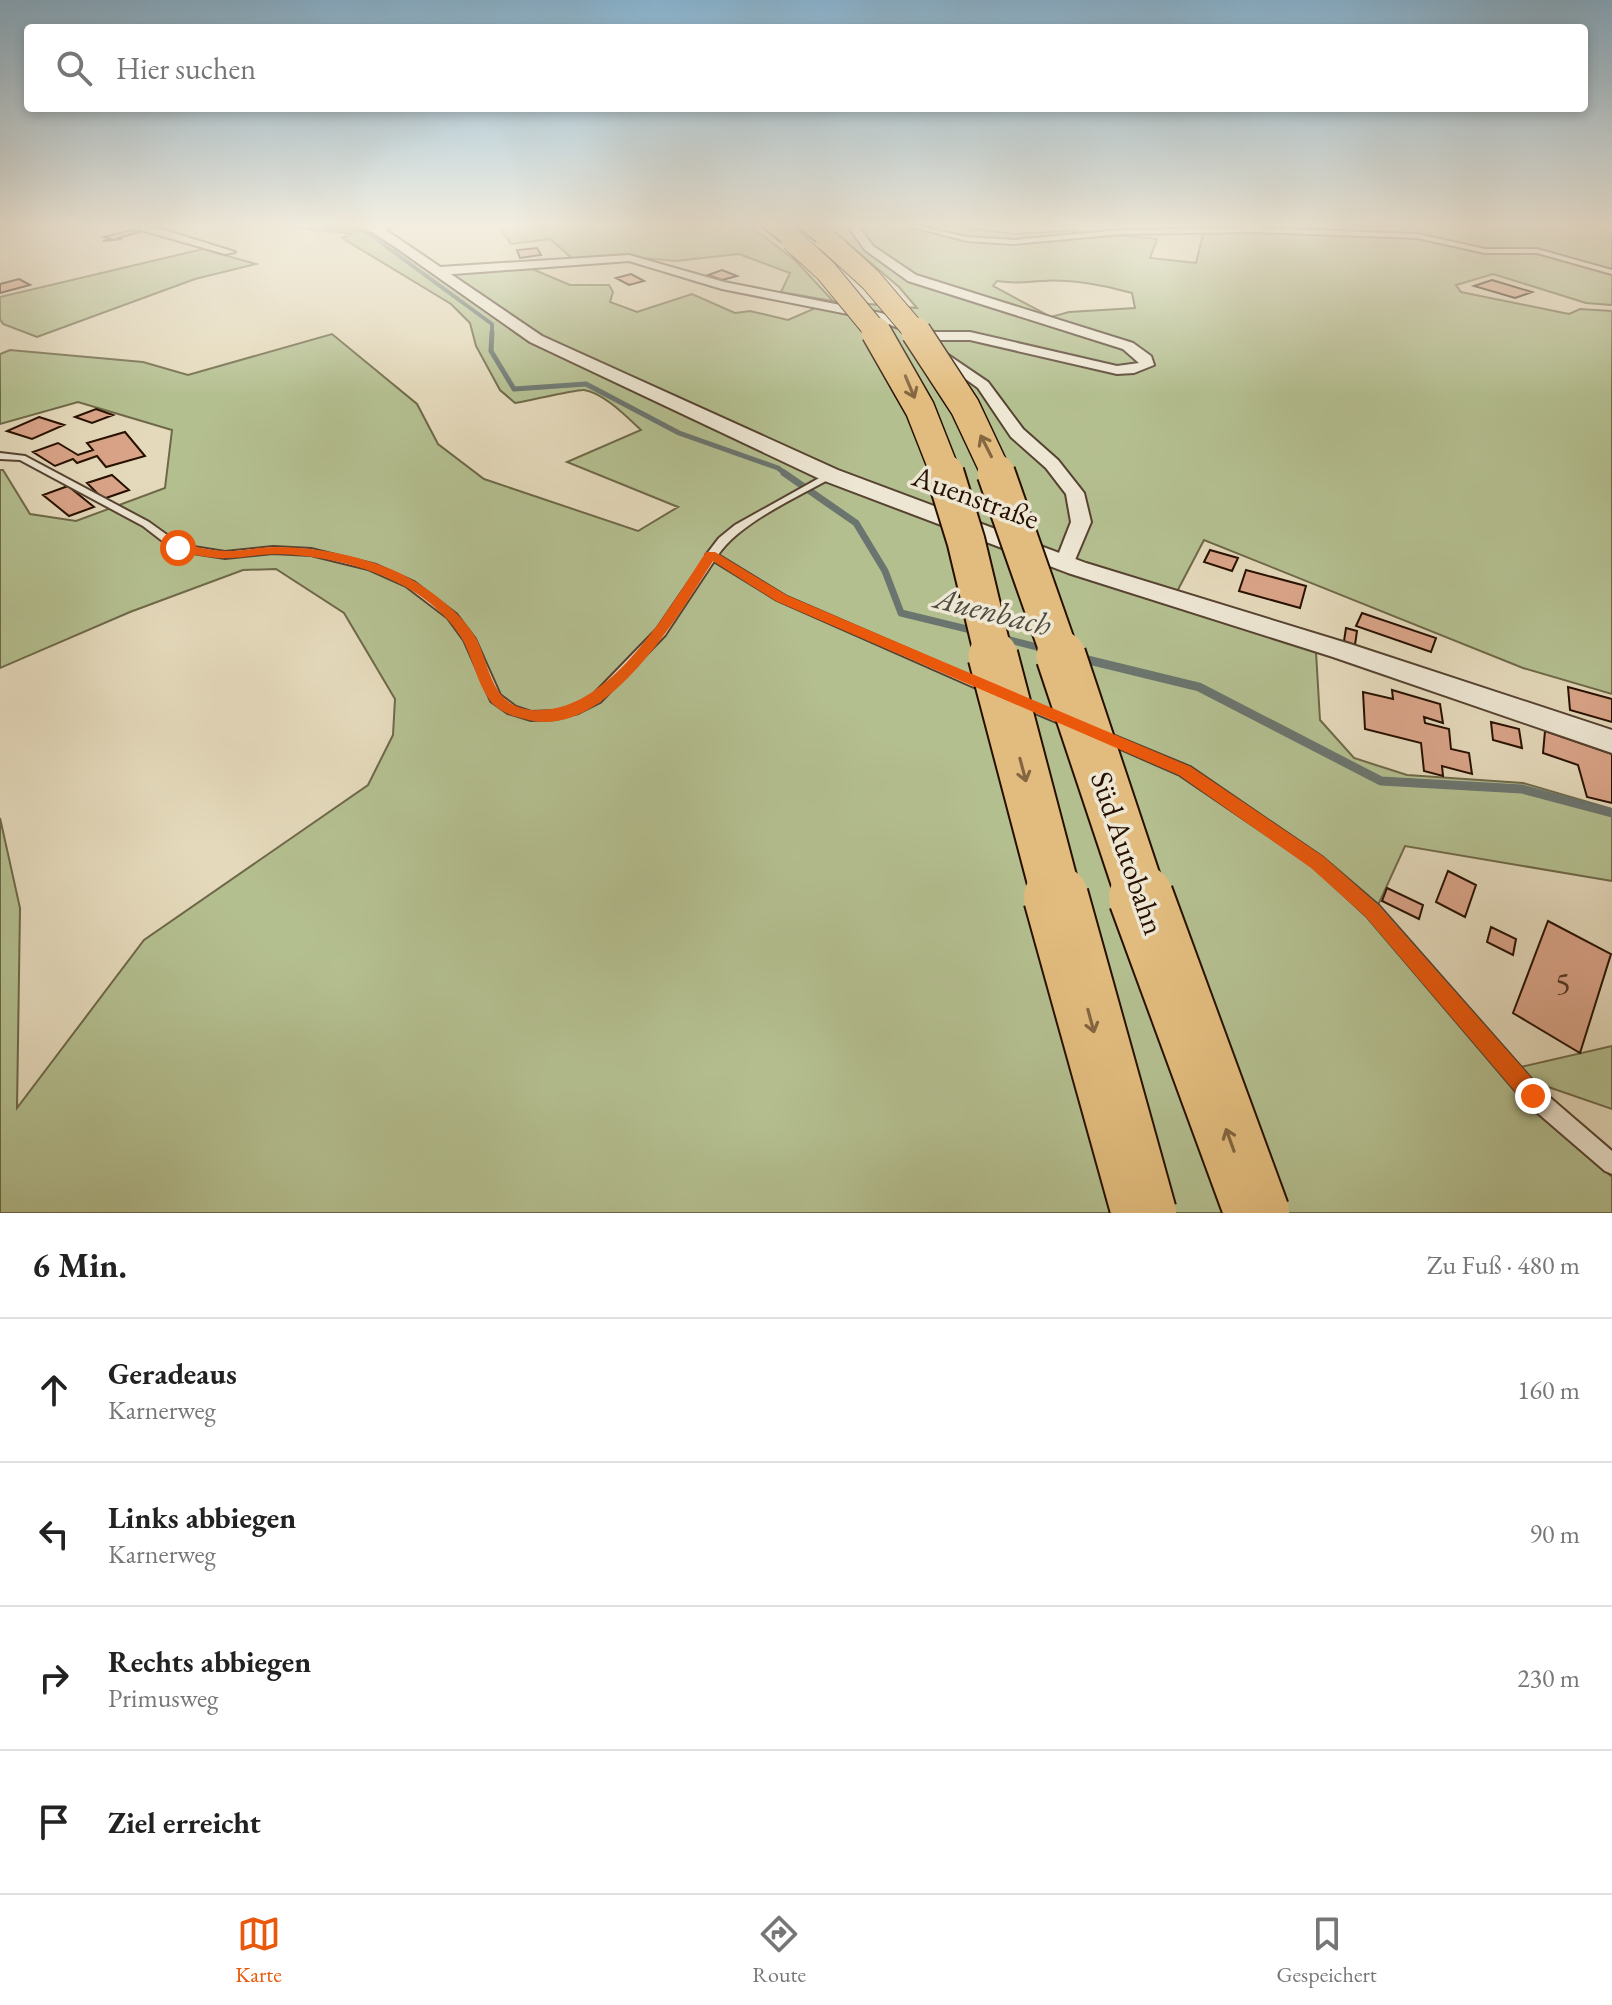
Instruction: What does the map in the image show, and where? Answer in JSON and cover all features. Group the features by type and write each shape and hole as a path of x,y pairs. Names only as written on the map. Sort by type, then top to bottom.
{"highway":[{"path":"841,283 884,339 905,374 965,534 977,594 1041,839 1144,1213"},
{"name":"Süd Autobahn","path":"876,283 924,338 969,412 994,461 1021,530 1123,842 1257,1213"}],"street":[{"name":"Auenstraße","path":"456,283 536,339 811,486 1343,651 1612,742"},
{"path":"714,283 876,316 933,336 970,336 998,341 1062,354 1117,370 1147,365 1146,359 1128,346 926,283"},
{"path":"933,336 929,345 935,353 983,385 1017,433 1052,464 1075,493 1081,522 1065,563"}],"lane":[{"path":"0,456 22,458 146,524 178,548 225,555 273,550 311,552 372,567 410,584 452,616 469,639 495,698 512,710 531,716 555,715 578,709 596,699 661,632 711,555 738,527 811,486"},
{"path":"711,555 781,598 1185,771 1244,810 1318,862 1373,911 1533,1096 1612,1164"}],"green space":[{"path":"61,283 185,283 37,337 3,324 0,319 0,297"},
{"path":"416,283 609,285 613,292 610,302 637,312 692,294 735,313 750,311 788,320 832,301 781,292 785,283 816,283 833,301 917,308 894,283 996,283 993,286 1051,317 1069,312 1135,308 1132,293 1078,283 1464,283 1456,285 1461,292 1569,314 1580,309 1612,311 1612,694 1523,668 1204,540 1171,603 1316,652 1320,720 1354,758 1407,775 1523,783 1612,809 1612,881 1405,846 1373,916 1503,1071 1612,1046 1612,1109 1505,1072 1535,1108 1612,1177 1612,1213 0,1213 0,818 20,908 17,1108 144,940 368,785 393,735 395,699 344,613 276,569 243,570 130,612 0,668 0,470 3,470 30,514 76,521 165,488 172,430 78,402 0,424 0,354 10,350 143,362 188,375 332,334 417,404 438,444 484,479 638,531 678,507 567,462 641,430 607,401 584,390 515,403 500,390 476,346 470,323 451,304"},
{"path":"1521,283 1612,283 1612,305 1586,303"}],"building":[{"path":"26,283 30,285 0,293 0,284"},
{"path":"1501,283 1532,292 1515,298 1474,286"},
{"path":"96,409 113,415 92,423 75,417"},
{"path":"39,417 64,425 32,439 7,431"},
{"path":"125,432 145,456 106,467 97,456 77,463 73,459 55,466 33,452 58,443 78,455 93,450 87,443"},
{"path":"112,475 129,490 103,499 87,483"},
{"path":"68,486 94,507 69,516 43,495"},
{"path":"1210,550 1238,558 1232,571 1204,562"},
{"path":"1246,570 1306,586 1300,608 1239,591"},
{"path":"1362,613 1436,638 1431,652 1356,626"},
{"path":"1346,628 1357,631 1355,645 1344,641"},
{"path":"1568,687 1612,699 1612,722 1570,710"},
{"path":"1392,690 1440,704 1443,723 1424,717 1425,723 1449,729 1451,749 1469,753 1472,774 1442,766 1443,776 1424,771 1421,743 1365,729 1363,692 1393,699"},
{"path":"1491,722 1519,729 1522,748 1493,740"},
{"path":"1545,731 1612,754 1612,803 1587,797 1578,765 1543,753"},
{"path":"1448,871 1476,885 1465,917 1436,902"},
{"path":"1387,888 1423,905 1419,919 1382,901"},
{"path":"1548,921 1611,954 1580,1053 1513,1013"},
{"path":"1491,927 1516,939 1513,955 1487,942"}],"waterway":[{"name":"Auenbach","path":"435,283 492,324 492,332"},
{"name":"Auenbach","path":"492,332 491,351 514,389 586,384 679,433 778,468 787,475"},
{"name":"Auenbach","path":"784,473 856,523 885,571 901,613 975,631"},
{"name":"Auenbach","path":"1002,638 1045,649"},
{"name":"Auenbach","path":"1080,658 1199,687 1381,781 1522,789 1612,813"}],"route":[{"path":"178,548 225,555 273,550 311,552 372,567 410,584 452,616 469,639 495,698 512,710 531,716 555,715 578,709 596,699 661,632 711,555 781,598 1185,771 1318,862 1373,911 1533,1096"}]}
